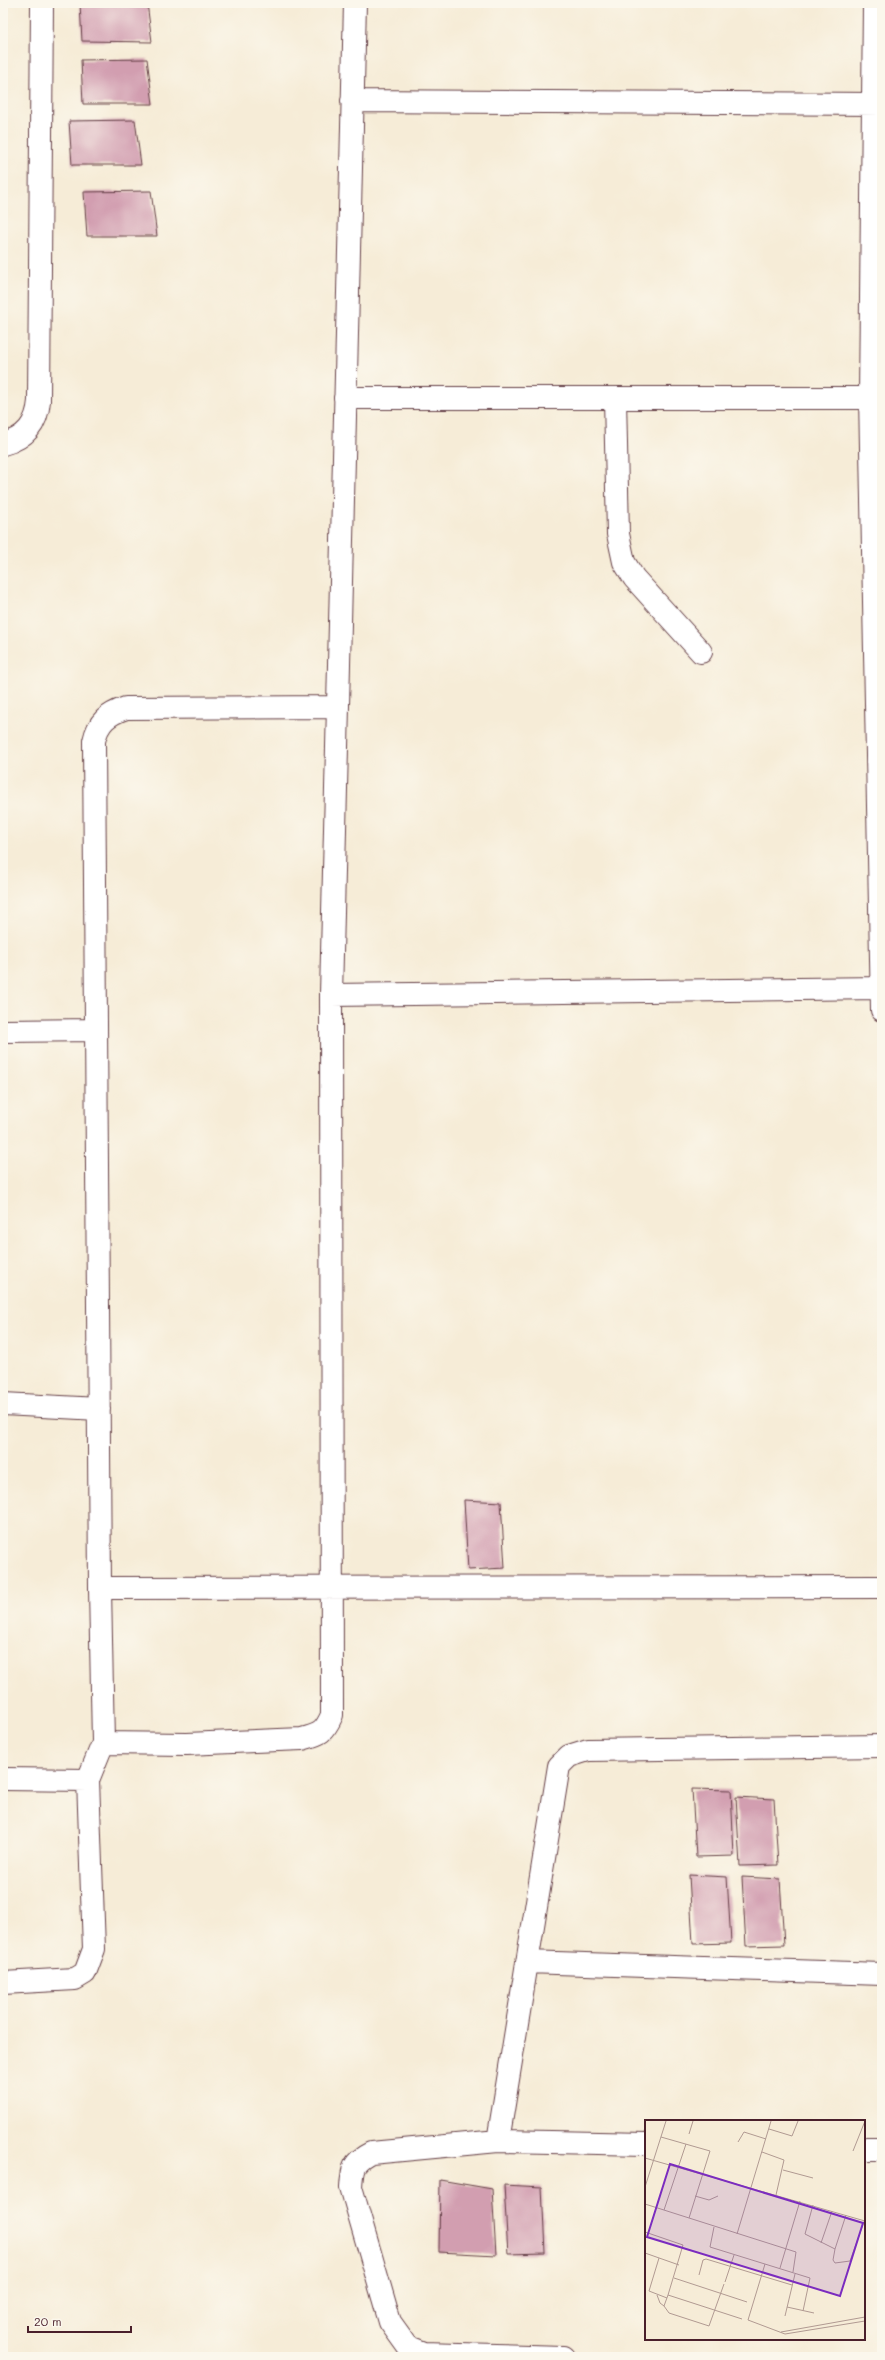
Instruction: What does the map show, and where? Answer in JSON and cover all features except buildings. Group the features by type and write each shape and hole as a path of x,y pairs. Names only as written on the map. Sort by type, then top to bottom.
{"street":[{"path":"3,444 16,440 29,431 38,415 42,3"},
{"path":"103,1743 187,1744 302,1738 318,1735 326,1727 332,1715 331,994 354,3"},
{"path":"874,3 877,103 876,398 882,1010"},
{"path":"352,101 877,103"},
{"path":"345,398 876,398"},
{"path":"615,398 618,534 624,562 634,578 701,652"},
{"path":"3,1982 76,1980 85,1973 94,1949 88,1780 103,1743 98,1409 94,741 96,731 103,720 115,712 126,708 338,707"},
{"path":"331,994 881,988"},
{"path":"3,1031 96,1030"},
{"path":"3,1404 98,1409"},
{"path":"100,1588 882,1587"},
{"path":"498,2141 559,1766 569,1756 588,1750 882,1746"},
{"path":"3,1779 88,1780"},
{"path":"527,1962 882,1974"},
{"path":"564,2357 423,2353 408,2347 390,2322 351,2187 352,2172 358,2159 371,2153 498,2141 645,2144"},
{"path":"865,2149 882,2149"}]}
